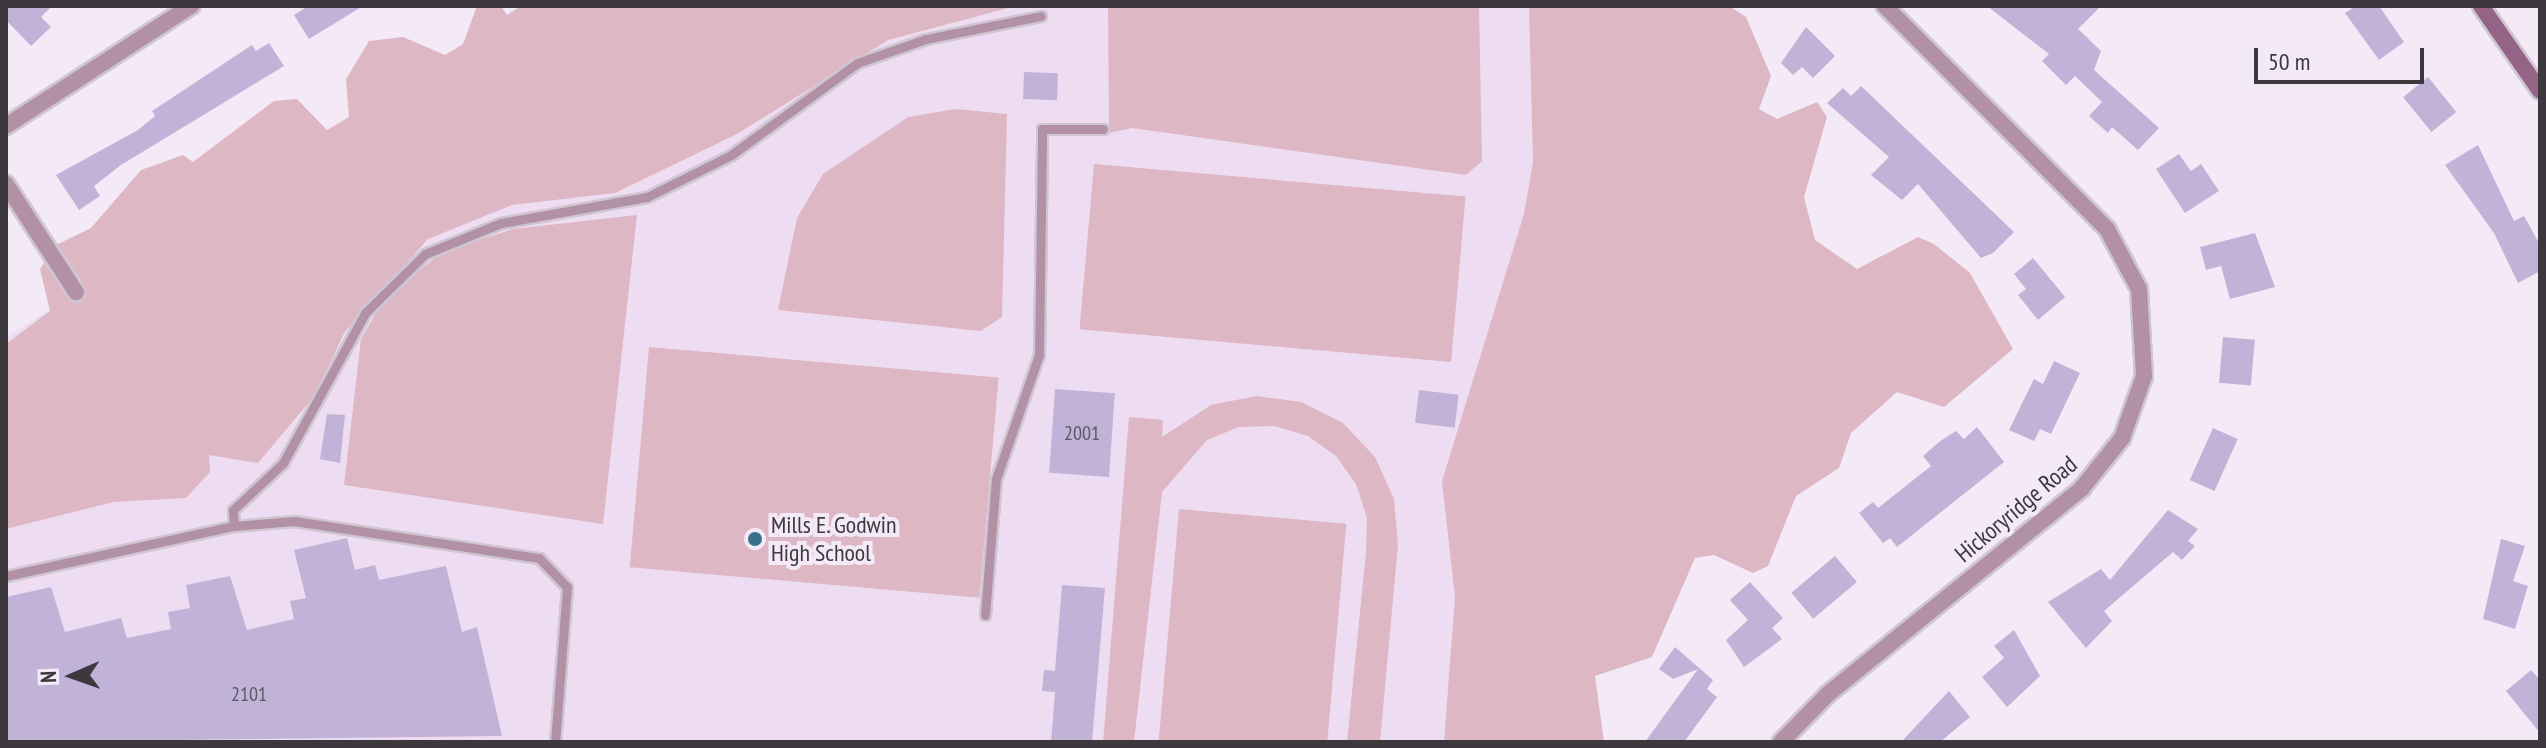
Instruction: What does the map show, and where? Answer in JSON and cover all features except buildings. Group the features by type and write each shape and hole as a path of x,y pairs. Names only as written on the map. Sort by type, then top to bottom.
{"street":[{"path":"6,126 191,6"},
{"name":"Hickoryridge Road","path":"1781,742 1828,694 2082,488 2122,438 2144,376 2139,289 2107,229 1885,6"},
{"path":"2481,6 2540,91"},
{"path":"6,184 76,292"}],"lane":[{"path":"234,526 233,510 283,463 365,313 425,254 501,223 647,197 731,155 857,63 926,39 1041,16"},
{"path":"985,615 996,479 1039,355 1042,129 1103,129"},
{"path":"6,576 234,526 294,521 383,529 539,558 567,587 555,742"}],"shaded area":[{"path":"477,6 501,6 507,15 521,6 1016,6 888,40 737,134 615,193 512,205 428,239 344,333 316,394 258,463 209,455 210,472 186,498 114,502 6,529 6,344 50,311 40,269 56,245 91,228 141,170 183,155 193,162 274,101 297,99 327,130 349,117 346,79 369,41 403,37 445,55 463,44"},
{"name":"Mills E. Godwin High School","path":"543,6 1556,6 1485,742 6,742 6,337"},
{"path":"1108,6 1479,6 1482,161 1466,175 1132,128 1109,133"},
{"path":"1529,6 1729,6 1746,17 1771,76 1759,109 1777,119 1817,102 1827,117 1804,197 1815,240 1857,269 1918,237 1934,244 1970,273 2013,349 1944,407 1897,392 1851,433 1839,468 1796,496 1768,566 1753,573 1714,555 1695,558 1652,657 1595,676 1604,742 1444,742 1455,597 1442,481 1524,214 1533,162"},
{"path":"956,109 1007,114 1002,317 981,331 778,310 797,218 823,174 908,117"},
{"path":"1094,164 1466,197 1451,362 1080,329"},
{"path":"637,215 603,524 344,485 361,339 383,301 442,252 513,229"},
{"path":"649,347 999,378 979,598 630,567"},
{"path":"1256,396 1301,402 1343,423 1375,457 1394,499 1398,545 1380,742 1347,742 1366,552 1367,518 1356,484 1336,456 1308,436 1274,426 1239,427 1207,440 1162,492 1134,742 1103,742 1129,417 1163,420 1162,437 1211,405"},
{"path":"1179,509 1346,524 1327,742 1159,742"}],"place":[{"name":"Mills E. Godwin High School","path":"755,539"}]}
